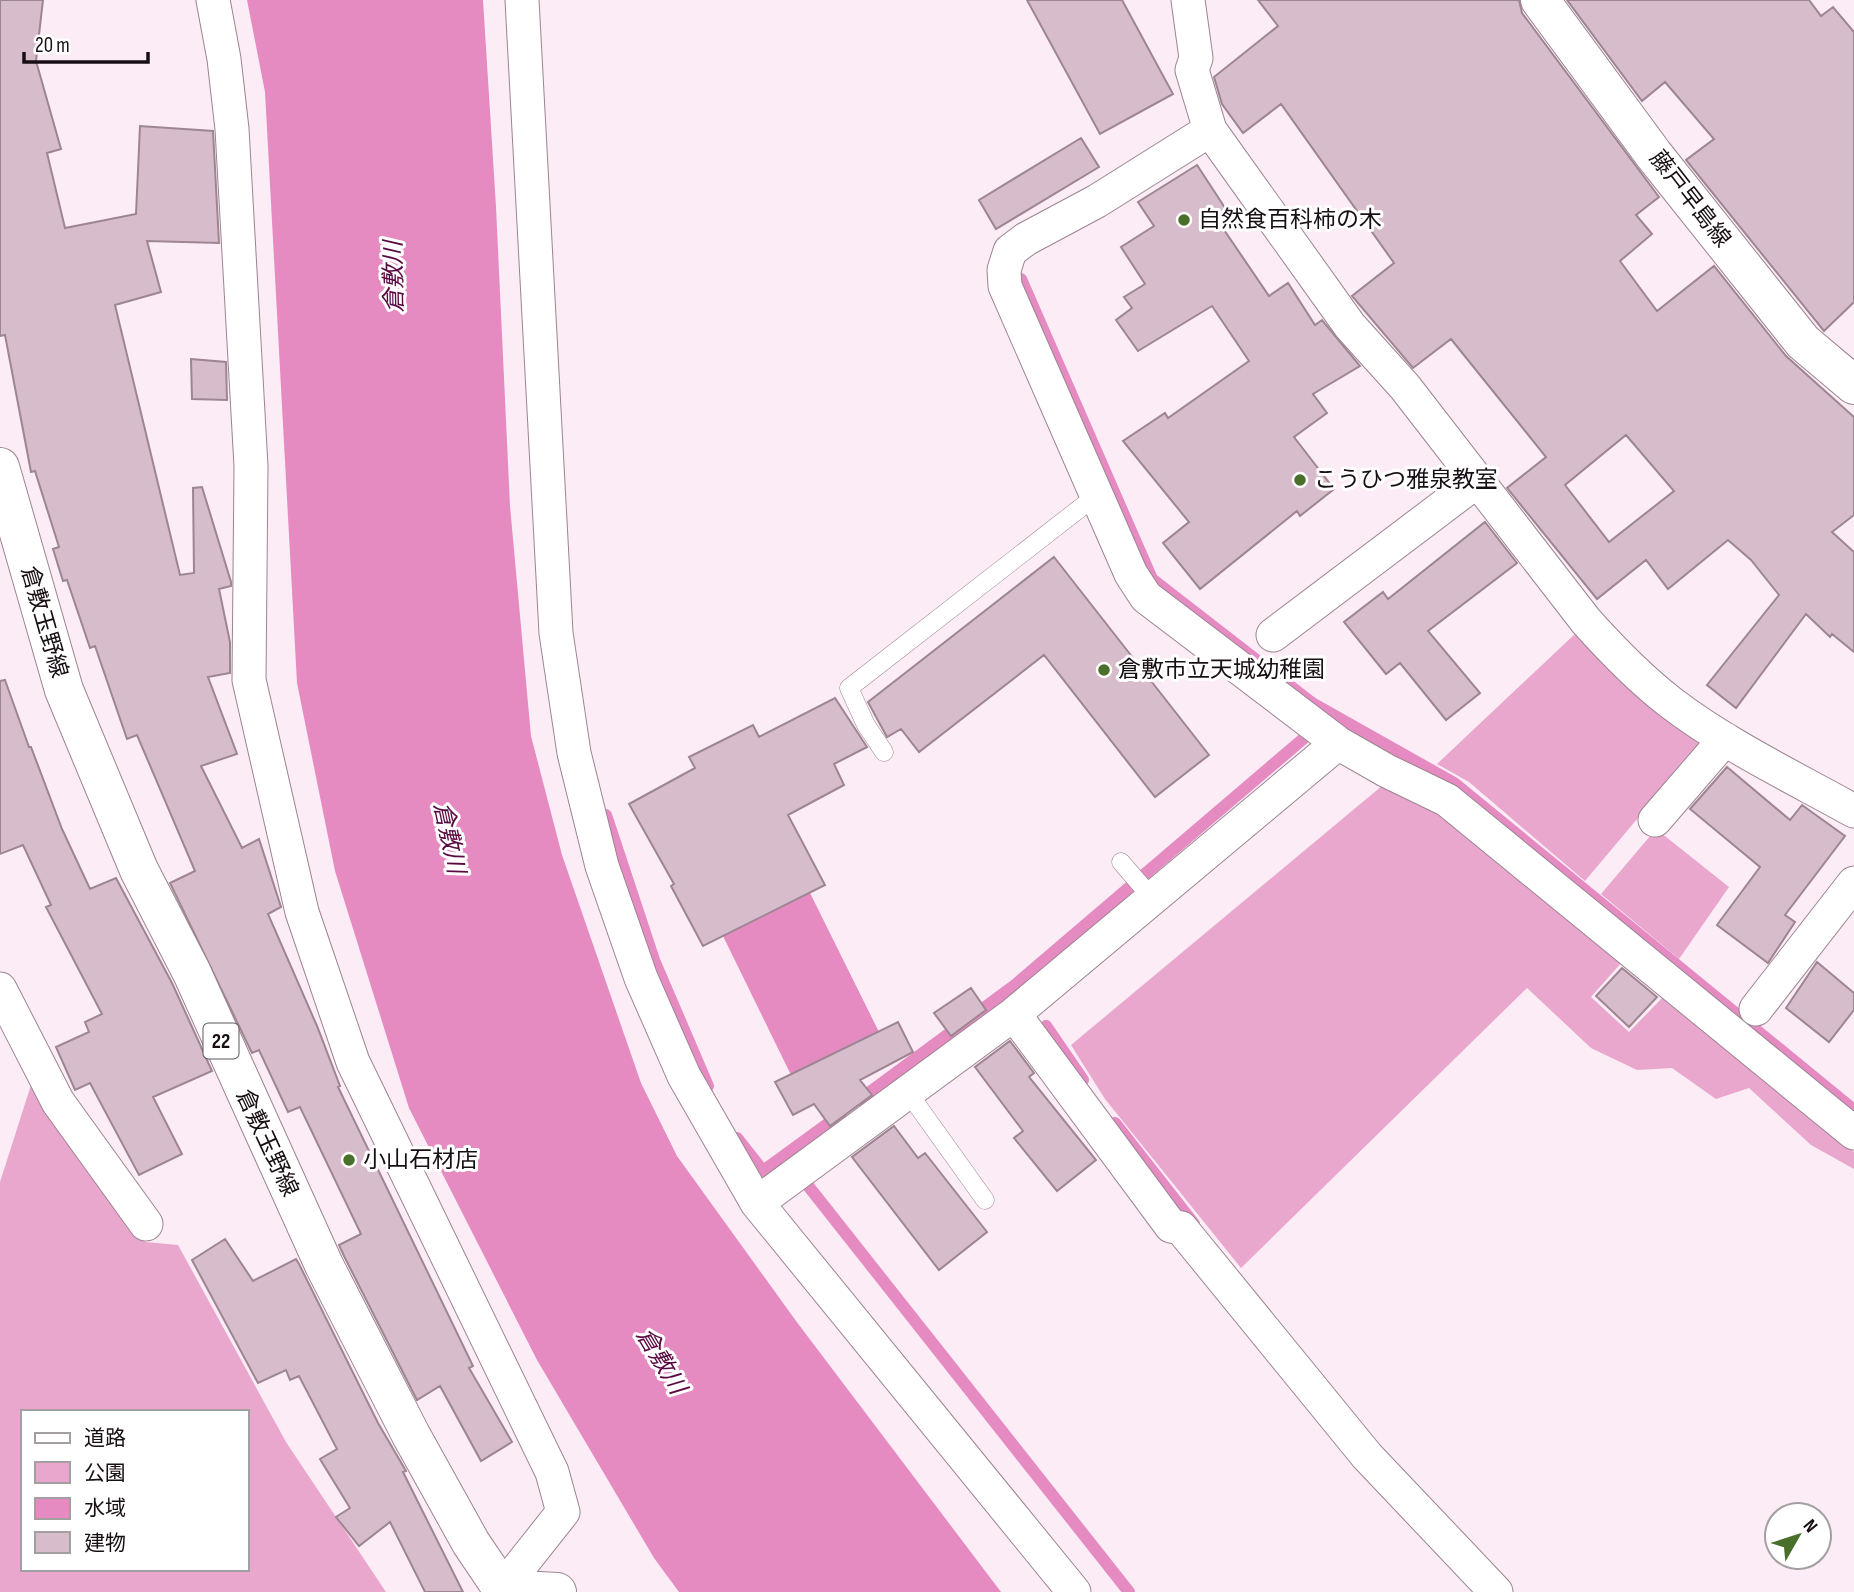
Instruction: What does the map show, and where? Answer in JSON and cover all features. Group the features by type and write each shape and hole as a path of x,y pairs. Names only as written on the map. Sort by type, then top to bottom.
{"main road":[{"name":"藤戸早島線","path":"1541,0 1654,155 1803,342 1854,385"},
{"name":"倉敷玉野線","path":"3,490 64,690 139,870 192,973 324,1265 411,1435 471,1543 502,1591"},
{"path":"502,1591 557,1592"}],"street":[{"path":"213,0 224,59 232,129 251,466 249,680 302,912 353,1062 552,1472 563,1512 502,1591"},
{"path":"522,0 556,633 574,753 603,866 641,978 684,1076 757,1203 1074,1592"},
{"path":"1188,0 1196,58 1192,70 1210,130 1350,326 1405,387 1614,652 1671,703 1725,739 1854,811"},
{"path":"1210,130 1097,201 1026,239 1010,251 1004,270 1005,286 1131,573 1146,597 1338,743 1387,771 1447,800 1854,1133"},
{"path":"1273,635 1477,481"},
{"path":"1656,820 1725,739"},
{"path":"757,1203 1014,1014 1136,879 1338,743"},
{"path":"1756,1009 1854,883"},
{"path":"0,989 58,1102 146,1224"},
{"path":"1014,1014 1171,1226 1181,1228 1367,1456 1496,1592"}],"lane":[{"path":"884,752 866,725 849,688 1097,495"},
{"path":"907,1091 985,1200"}],"green space":[{"path":"1576,633 1655,712 1700,744 1585,881 1469,782 1437,764"},
{"path":"1383,785 1468,829 1622,962 1591,997 1629,1032 1664,996 1854,1152 1854,1169 1811,1145 1749,1088 1716,1099 1672,1068 1637,1070 1591,1048 1527,988 1241,1268 1105,1099 1071,1045"},
{"path":"1656,829 1729,887 1679,959 1601,894"},
{"path":"31,1085 145,1242 178,1245 286,1442 386,1592 0,1592 0,1182"}],"water":[{"name":"倉敷川","path":"247,0 483,0 510,506 531,736 562,855 641,1083 677,1156 796,1321 1001,1592 679,1592 654,1558 537,1360 409,1108 335,871 297,683 265,92"},
{"path":"810,893 879,1032 791,1075 723,936"}],"building":[{"path":"0,0 43,0 36,61 61,149 47,153 65,228 136,214 140,126 213,131 219,243 147,241 161,292 115,305 180,575 194,573 193,488 202,487 231,582 231,586 219,589 230,642 230,673 208,677 237,754 201,766 242,848 259,839 281,907 268,914 317,1026 340,1086 338,1087 473,1366 469,1368 512,1442 481,1461 440,1386 417,1400 344,1256 339,1245 361,1234 300,1107 288,1112 259,1050 252,1053 170,883 195,871 137,735 127,739 95,646 90,648 67,580 63,581 53,549 59,547 35,471 31,472 5,335 0,336"},
{"path":"1027,0 1122,0 1173,94 1100,134"},
{"path":"1258,0 1519,0 1522,13 1659,197 1636,215 1652,234 1620,261 1657,311 1714,266 1786,356 1854,417 1854,515 1832,532 1854,552 1854,652 1832,634 1830,637 1806,614 1736,708 1707,685 1779,595 1751,560 1728,540 1668,589 1646,560 1597,599 1507,488 1546,457 1451,339 1413,368 1352,296 1394,263 1281,104 1243,133 1222,104 1214,77 1278,26","holes":["1626,435 1674,491 1609,542 1565,485"]},
{"path":"1567,0 1809,0 1821,16 1833,7 1854,32 1854,302 1824,331 1686,160 1714,139 1665,82 1642,101"},
{"path":"1081,138 1099,167 996,229 979,200"},
{"path":"1197,165 1229,214 1218,221 1269,296 1288,283 1315,325 1322,320 1360,366 1313,394 1327,413 1294,437 1334,489 1300,516 1297,511 1200,589 1163,543 1189,522 1123,441 1165,413 1168,418 1249,361 1212,306 1138,351 1116,320 1132,308 1124,297 1145,284 1121,247 1154,226 1138,202"},
{"path":"191,359 226,362 227,400 192,399"},
{"path":"1485,522 1517,563 1428,631 1480,693 1446,720 1400,663 1386,674 1344,622 1383,592 1388,599"},
{"path":"1054,557 1209,755 1155,797 1044,655 919,752 901,729 887,737 868,702"},
{"path":"5,680 62,829 90,889 116,878 172,983 212,1071 153,1097 182,1154 139,1175 90,1083 75,1090 56,1047 89,1032 85,1022 102,1014 46,907 51,905 23,845 0,854 0,681"},
{"path":"835,698 867,747 834,764 844,785 788,815 825,885 703,946 671,886 674,884 629,804 695,768 689,757 753,725 759,737"},
{"path":"1727,767 1790,820 1802,805 1845,836 1785,915 1795,922 1768,963 1717,925 1760,867 1690,809"},
{"path":"1817,962 1854,993 1854,1010 1829,1042 1786,1008"},
{"path":"1622,968 1657,997 1629,1027 1596,996"},
{"path":"971,988 986,1010 951,1036 934,1013"},
{"path":"898,1022 913,1052 860,1080 872,1095 830,1126 814,1104 793,1115 775,1082"},
{"path":"1010,1041 1034,1073 1029,1077 1096,1160 1057,1191 1014,1138 1023,1131 975,1067"},
{"path":"894,1126 918,1158 925,1153 987,1232 939,1270 852,1157"},
{"path":"225,1239 253,1281 296,1259 378,1423 406,1471 403,1472 463,1592 425,1592 390,1522 359,1546 336,1517 350,1508 320,1459 337,1449 299,1376 290,1380 286,1370 258,1383 192,1260"}],"waterway":[{"path":"1021,279 1152,579 1312,703 1454,783 1854,1110"},
{"path":"859,1100 1015,985 1303,739"},
{"path":"606,815 654,960 708,1086"},
{"path":"1046,1026 1083,1080"},
{"path":"737,1138 763,1171 841,1114"},
{"path":"1115,1123 1194,1224"},
{"path":"798,1173 1129,1592"}],"place":[{"name":"自然食百科柿の木","path":"1184,220"},
{"name":"こうひつ雅泉教室","path":"1300,480"},
{"name":"倉敷市立天城幼稚園","path":"1104,670"},
{"name":"小山石材店","path":"349,1160"}]}
